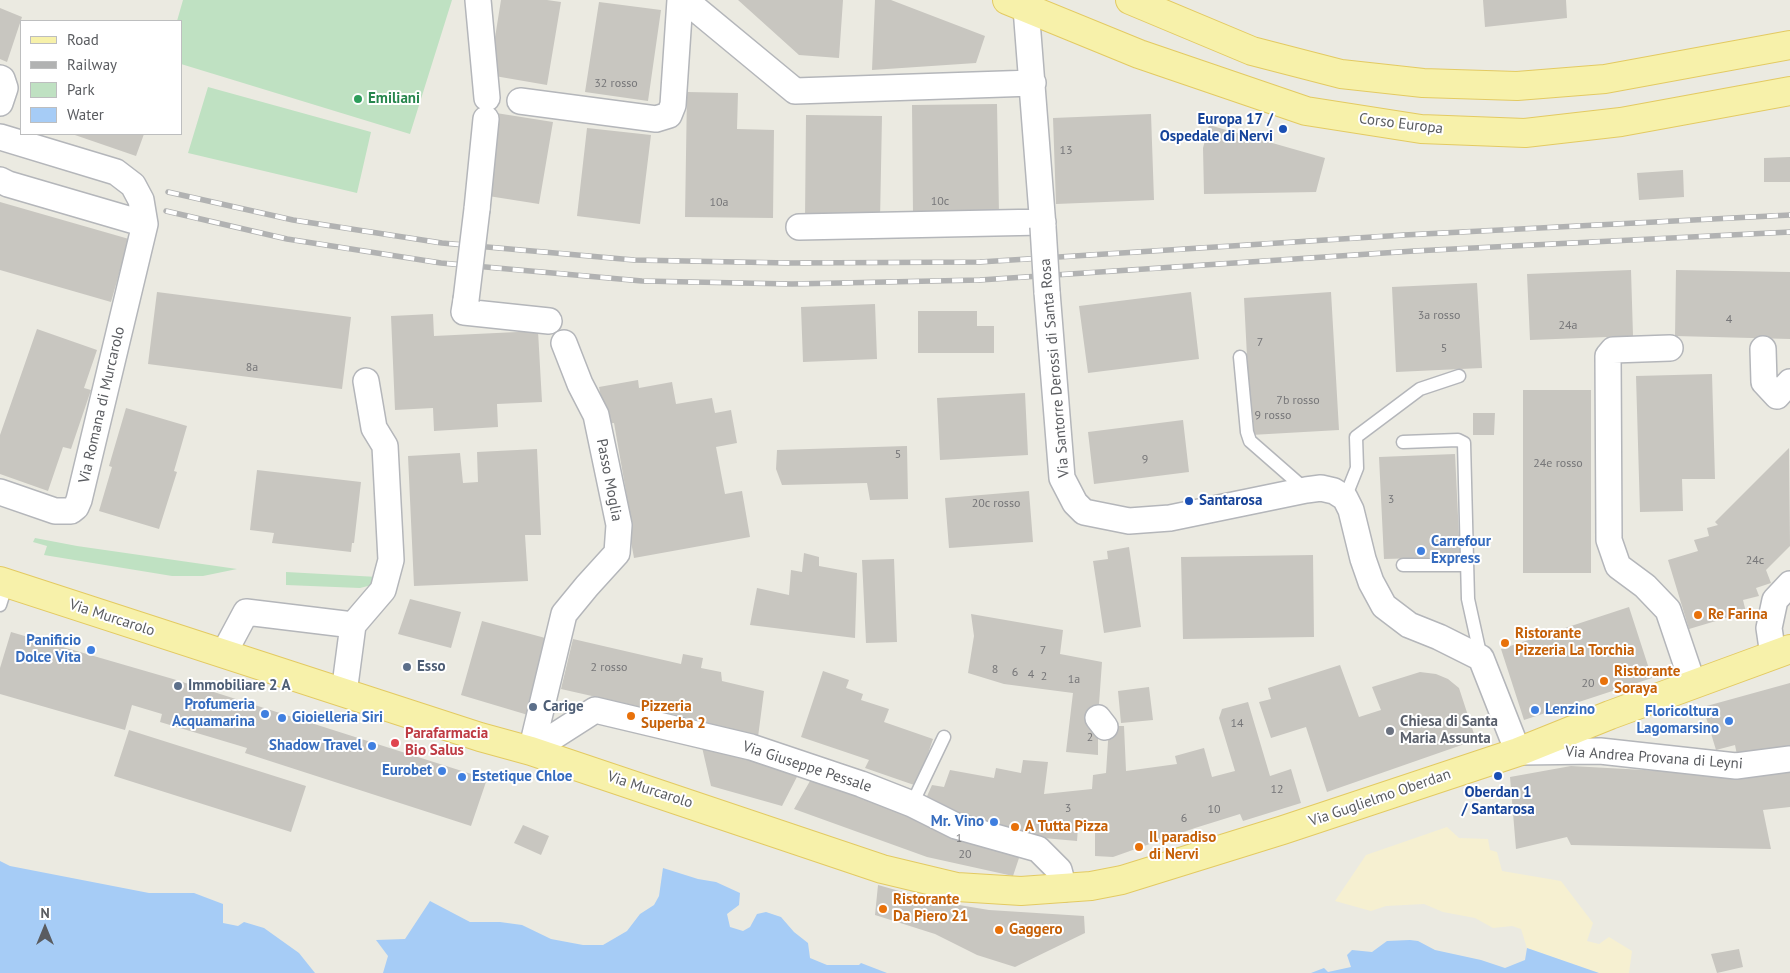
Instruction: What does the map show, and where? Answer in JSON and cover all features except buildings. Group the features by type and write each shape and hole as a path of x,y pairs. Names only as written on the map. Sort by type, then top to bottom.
{"main road":[{"path":"1130,0 1252,51 1341,74 1423,83 1516,86 1604,79 1790,45"},
{"name":"Corso Europa","path":"1021,3 1139,54 1306,111 1421,129 1525,133 1621,122 1790,90"},
{"name":"Via Murcarolo","path":"2,590 138,627 224,653 480,737 531,751 882,869 957,887"},
{"name":"Via Guglielmo Oberdan","path":"957,887 1021,892 1152,880 1314,820 1518,752 1610,715 1782,652"}],"street":[{"path":"478,0 487,109 464,312 549,321"},
{"path":"520,101 656,119 669,115 673,105 680,0"},
{"path":"685,0 796,91 1033,83"},
{"name":"Via Santorre Derossi di Santa Rosa","path":"1021,3 1033,83 1062,478 1074,503 1084,512 1129,521 1170,518 1321,488 1334,491 1346,498"},
{"path":"0,78 5,88 0,103"},
{"name":"Via Romana di Murcarolo","path":"0,162 4,138 116,172 133,185 140,200 145,224 76,507 71,511 55,511 0,492"},
{"path":"0,180 8,184 145,224"},
{"path":"799,228 1043,224"},
{"name":"Passo Moglia","path":"531,751 564,614 617,553 619,525 596,415 580,384 564,343"},
{"path":"1670,348 1613,350 1608,356 1609,540 1618,566 1645,586 1668,610 1693,684"},
{"path":"1763,349 1764,382 1777,396 1790,382"},
{"path":"344,693 354,625 383,590 391,560 385,446 374,428 366,381"},
{"path":"1346,498 1371,582 1384,606 1408,625 1439,637 1481,658 1518,752"},
{"path":"1782,652 1769,628 1775,600 1790,584"},
{"path":"224,653 246,612 354,625"},
{"name":"Via Giuseppe Pessale","path":"531,751 595,710 751,747 861,784 912,804 956,826 1038,849 1059,870 1064,889"},
{"name":"Via Andrea Provana di Leyni","path":"1518,752 1600,751 1736,766 1790,759"}],"lane":[{"path":"1240,357 1247,432 1250,441 1306,490"},
{"path":"1346,498 1357,468 1356,437 1420,389 1459,376"},
{"path":"1403,442 1458,440 1464,443 1468,599 1481,658"},
{"path":"1403,565 1467,565"},
{"path":"912,804 944,737"}],"green space":[{"name":"Emiliani","path":"183,0 452,0 410,134 182,64 182,20 177,20"},
{"path":"208,87 371,132 357,193 188,153"},
{"path":"35,538 77,546 237,569 203,576 172,576 44,555 47,546 33,542"},
{"path":"286,572 378,577 372,585 360,588 286,585"}],"sand":[{"path":"1447,827 1459,838 1488,839 1490,850 1497,852 1502,871 1561,881 1593,923 1587,941 1599,944 1609,937 1632,951 1629,973 1599,973 1527,948 1521,929 1512,926 1493,928 1475,918 1443,912 1424,904 1386,906 1371,911 1335,901 1366,855"}],"water":[{"path":"0,861 10,866 149,893 194,893 223,904 223,923 238,926 244,922 264,928 299,953 315,973 0,973"},
{"path":"663,868 698,879 716,882 740,893 739,905 727,914 730,927 743,931 750,927 757,914 766,912 781,917 794,932 808,943 810,958 827,965 859,965 861,963 887,973 383,973 388,956 376,940 405,939 430,901 470,922 500,922 522,925 551,939 583,945 603,945 627,931 640,914 654,905 659,896"},
{"path":"1387,941 1418,941 1435,950 1481,960 1505,968 1525,960 1527,948 1599,973 1311,973 1324,968 1328,972 1351,967 1347,955 1352,950 1372,952"}],"railway":[{"path":"168,192 293,220 442,243 634,260 789,263 980,262 1404,235 1790,215"},
{"path":"166,211 287,239 441,263 642,281 792,284 980,280 1414,251 1790,232"}],"place":[{"name":"Emiliani","path":"358,99"},
{"name":"Europa 17 / Ospedale di Nervi","path":"1283,129"},
{"name":"Santarosa","path":"1189,501"},
{"name":"Carrefour Express","path":"1421,551"},
{"name":"Re Farina","path":"1698,615"},
{"name":"Ristorante Pizzeria La Torchia","path":"1505,643"},
{"name":"Panificio Dolce Vita","path":"91,650"},
{"name":"Esso","path":"407,667"},
{"name":"Ristorante Soraya","path":"1604,681"},
{"name":"Immobiliare 2 A","path":"178,686"},
{"name":"Carige","path":"533,707"},
{"name":"Lenzino","path":"1535,710"},
{"name":"Profumeria Acquamarina","path":"265,714"},
{"name":"Pizzeria Superba 2","path":"631,716"},
{"name":"Gioielleria Siri","path":"282,718"},
{"name":"Floricoltura Lagomarsino","path":"1729,721"},
{"name":"Chiesa di Santa Maria Assunta","path":"1390,731"},
{"name":"Parafarmacia Bio Salus","path":"395,743"},
{"name":"Shadow Travel","path":"372,746"},
{"name":"Eurobet","path":"442,771"},
{"name":"Oberdan 1 / Santarosa","path":"1498,776"},
{"name":"Estetique Chloe","path":"462,777"},
{"name":"Mr. Vino","path":"994,822"},
{"name":"A Tutta Pizza","path":"1015,827"},
{"name":"Il paradiso di Nervi","path":"1139,847"},
{"name":"Ristorante Da Piero 21","path":"883,909"},
{"name":"Gaggero","path":"999,930"}]}
